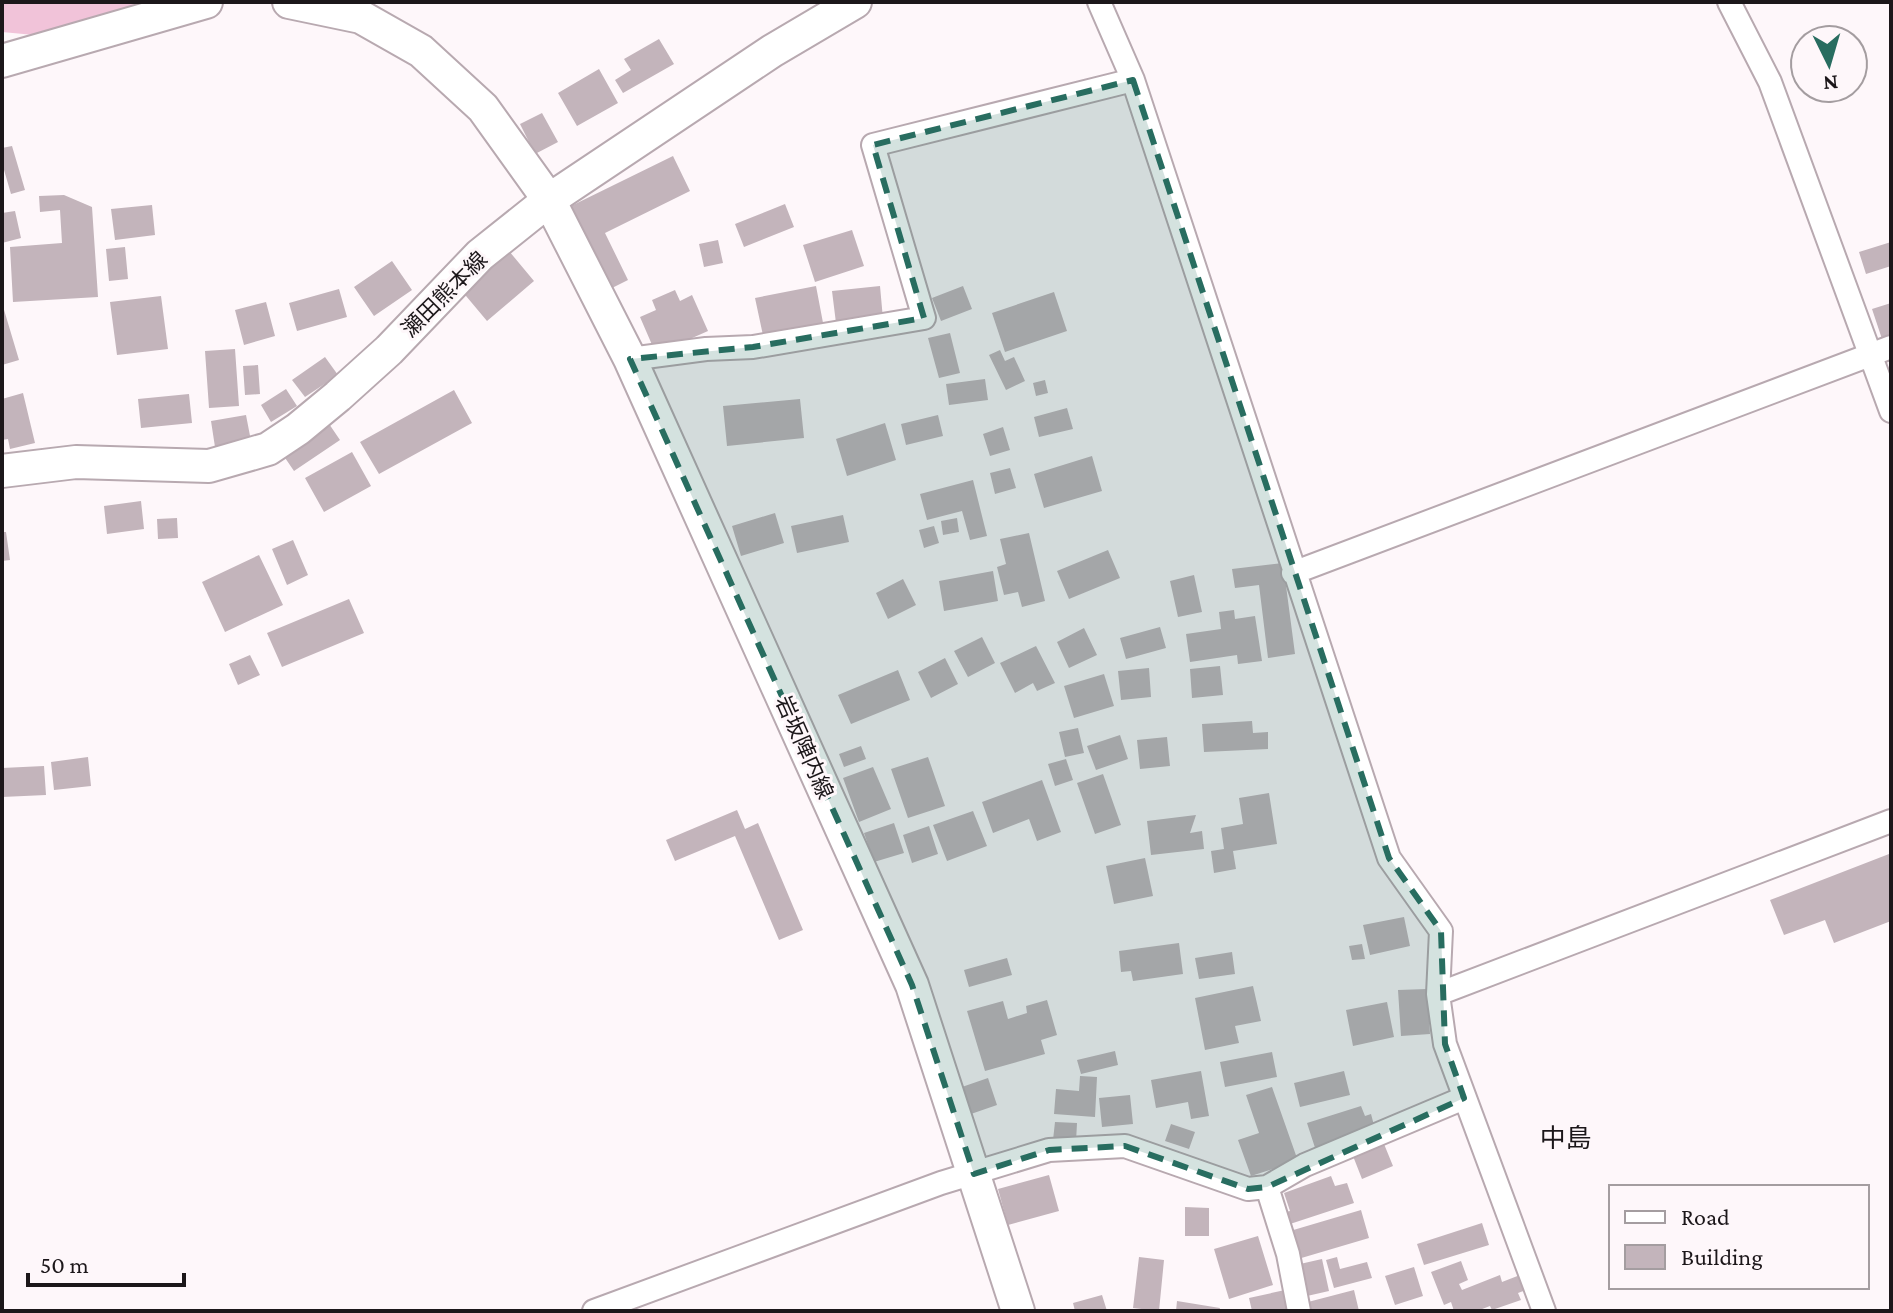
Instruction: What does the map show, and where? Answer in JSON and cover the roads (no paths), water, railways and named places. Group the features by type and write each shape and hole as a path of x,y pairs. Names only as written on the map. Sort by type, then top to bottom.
{"main road":[{"path":"2,61 206,2"},
{"name":"岩坂陣内線","path":"289,2 361,17 421,51 483,108 549,200 630,359 912,985 1018,1311"},
{"name":"瀬田熊本線","path":"2,471 76,462 209,466 268,449 349,387 480,255 549,200 772,51 855,2"}],"street":[{"path":"1099,2 1133,80 1389,858 1441,931 1438,994 1445,1044 1544,1311"},
{"path":"1729,2 1770,82 1881,351 1891,411"},
{"path":"630,359 706,349 753,347 924,318 873,145 1133,80"},
{"path":"1293,573 1881,351"},
{"path":"1438,994 1891,821"},
{"path":"594,1311 941,1183 1049,1150 1125,1146 1248,1189 1267,1187 1305,1165 1464,1098"},
{"path":"1267,1187 1288,1254 1299,1311"}],"district":[{"name":"中島","path":"1566,1138"}]}
